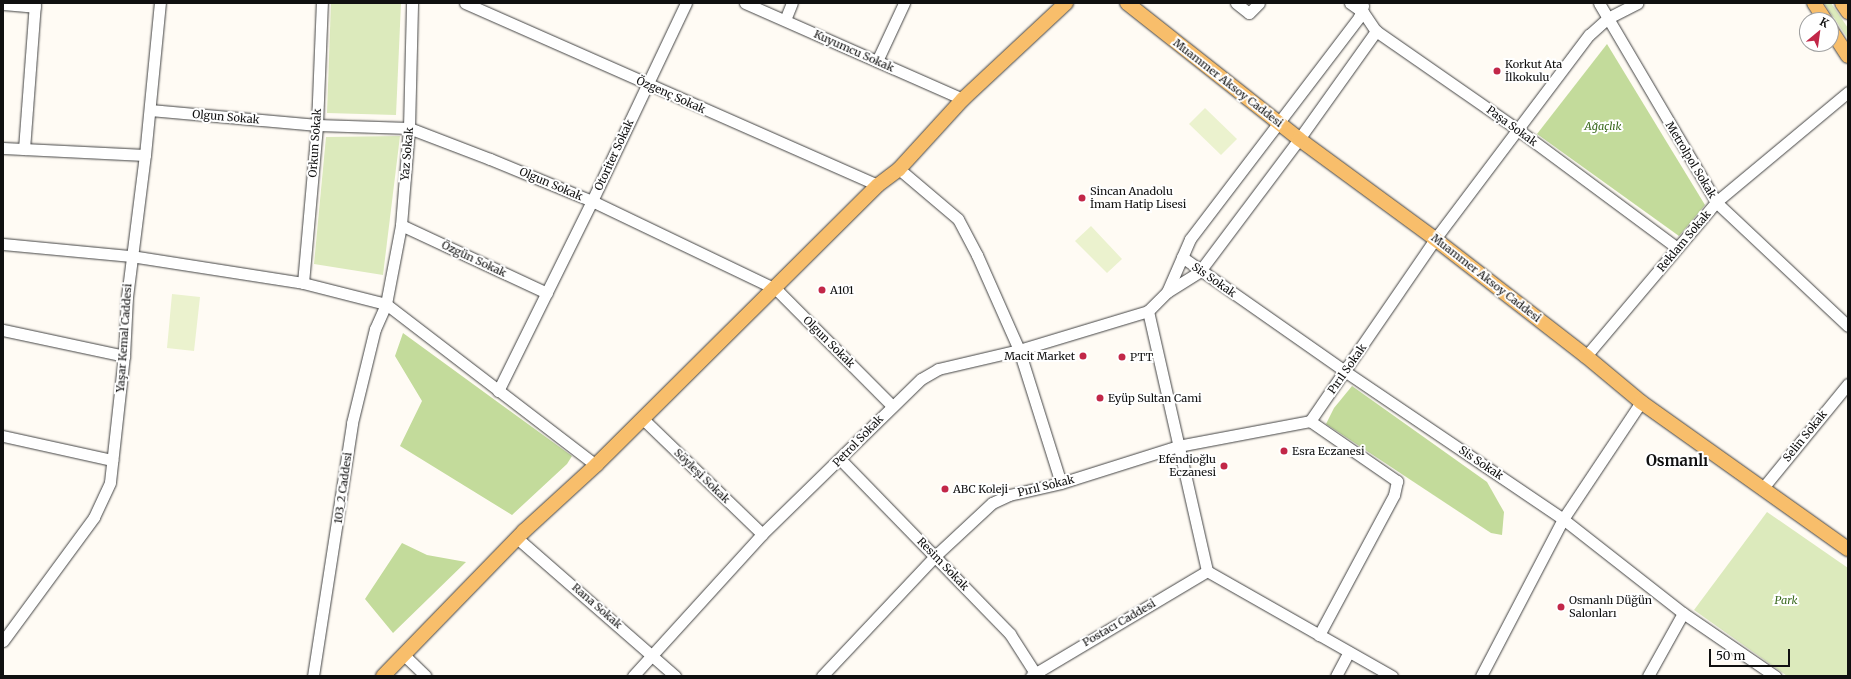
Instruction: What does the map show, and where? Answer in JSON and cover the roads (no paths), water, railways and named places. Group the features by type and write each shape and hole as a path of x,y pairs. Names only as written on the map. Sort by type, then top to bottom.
{"main road":[{"path":"383,676 517,538 596,465 642,418 776,289 878,185 898,169 963,99 1066,3"},
{"name":"Muammer Aksoy Caddesi","path":"1127,3 1299,139 1435,239 1586,356 1641,402 1848,549"},
{"path":"1814,3 1820,12"},
{"path":"1842,3 1848,12"},
{"path":"1839,42 1848,56"}],"street":[{"name":"Yaşar Kemal Caddesi","path":"3,641 94,517 110,482 124,356 131,256 145,156 160,3"},
{"name":"Orkun Sokak","path":"303,283 317,126 322,3"},
{"name":"Yaz Sokak","path":"386,304 401,226 409,128 412,3"},
{"name":"Özgenç Sokak","path":"465,3 878,185"},
{"name":"Otoriter Sokak","path":"498,391 592,201 686,3"},
{"name":"Kuyumcu Sokak","path":"745,3 963,99"},
{"path":"785,20 792,3"},
{"path":"877,61 904,3"},
{"path":"1236,3 1249,13 1259,3"},
{"name":"Paşa Sokak","path":"1350,3 1363,7 1376,31 1517,129 1677,248"},
{"name":"Metrolpol Sokak","path":"1599,3 1716,202 1848,326"},
{"name":"Pırıl Sokak","path":"822,676 935,556 992,503 1009,495 1061,483 1178,446 1310,421 1346,372 1435,239 1589,34 1608,18 1637,3"},
{"path":"3,4 35,5 24,149"},
{"path":"1167,292 1190,239 1280,124 1363,7"},
{"path":"1376,31 1299,139 1200,271 1167,292 1148,311 1207,572 1392,676"},
{"name":"Reklam Sokak","path":"1586,356 1716,202 1848,92"},
{"name":"Olgun Sokak","path":"150,110 317,126 409,128 592,201 776,289 892,406"},
{"path":"3,148 145,156"},
{"path":"898,169 958,219 977,255 1019,350 1061,483"},
{"name":"Özgün Sokak","path":"401,226 547,293"},
{"path":"3,244 131,256 303,283 386,304 596,465"},
{"name":"Sis Sokak","path":"1182,257 1346,372 1563,519 1683,613 1773,676"},
{"name":"103_2 Caddesi","path":"313,676 352,423 375,329 386,304"},
{"name":"Petrol Sokak","path":"633,676 762,534 921,379 938,369 1019,350 1148,311"},
{"path":"3,330 124,356"},
{"name":"Selin Sokak","path":"1762,489 1848,384"},
{"path":"1481,676 1563,519 1641,402"},
{"name":"Söyleşi Sokak","path":"642,418 762,534"},
{"path":"1310,421 1397,481 1394,495 1319,635"},
{"path":"3,436 112,460"},
{"name":"Resim Sokak","path":"840,459 1010,634 1034,675"},
{"name":"Rana Sokak","path":"517,538 653,655 675,676"},
{"name":"Postacı Caddesi","path":"1034,675 1207,572"},
{"path":"1648,676 1683,613"},
{"path":"1336,676 1349,652"},
{"path":"404,655 426,676"}],"place":[{"name":"Korkut Ata İlkokulu","path":"1497,71"},
{"name":"Sincan Anadolu İmam Hatip Lisesi","path":"1082,198"},
{"name":"A101","path":"822,290"},
{"name":"Macit Market","path":"1083,356"},
{"name":"PTT","path":"1122,357"},
{"name":"Eyüp Sultan Cami","path":"1100,398"},
{"name":"Esra Eczanesi","path":"1284,451"},
{"name":"Efendioğlu Eczanesi","path":"1224,466"},
{"name":"ABC Koleji","path":"945,489"},
{"name":"Osmanlı Düğün Salonları","path":"1561,607"}],"district":[{"name":"Osmanlı","path":"1677,461"}],"park label":[{"name":"Ağaçlık","path":"1603,126"},
{"name":"Park","path":"1786,600"}]}
